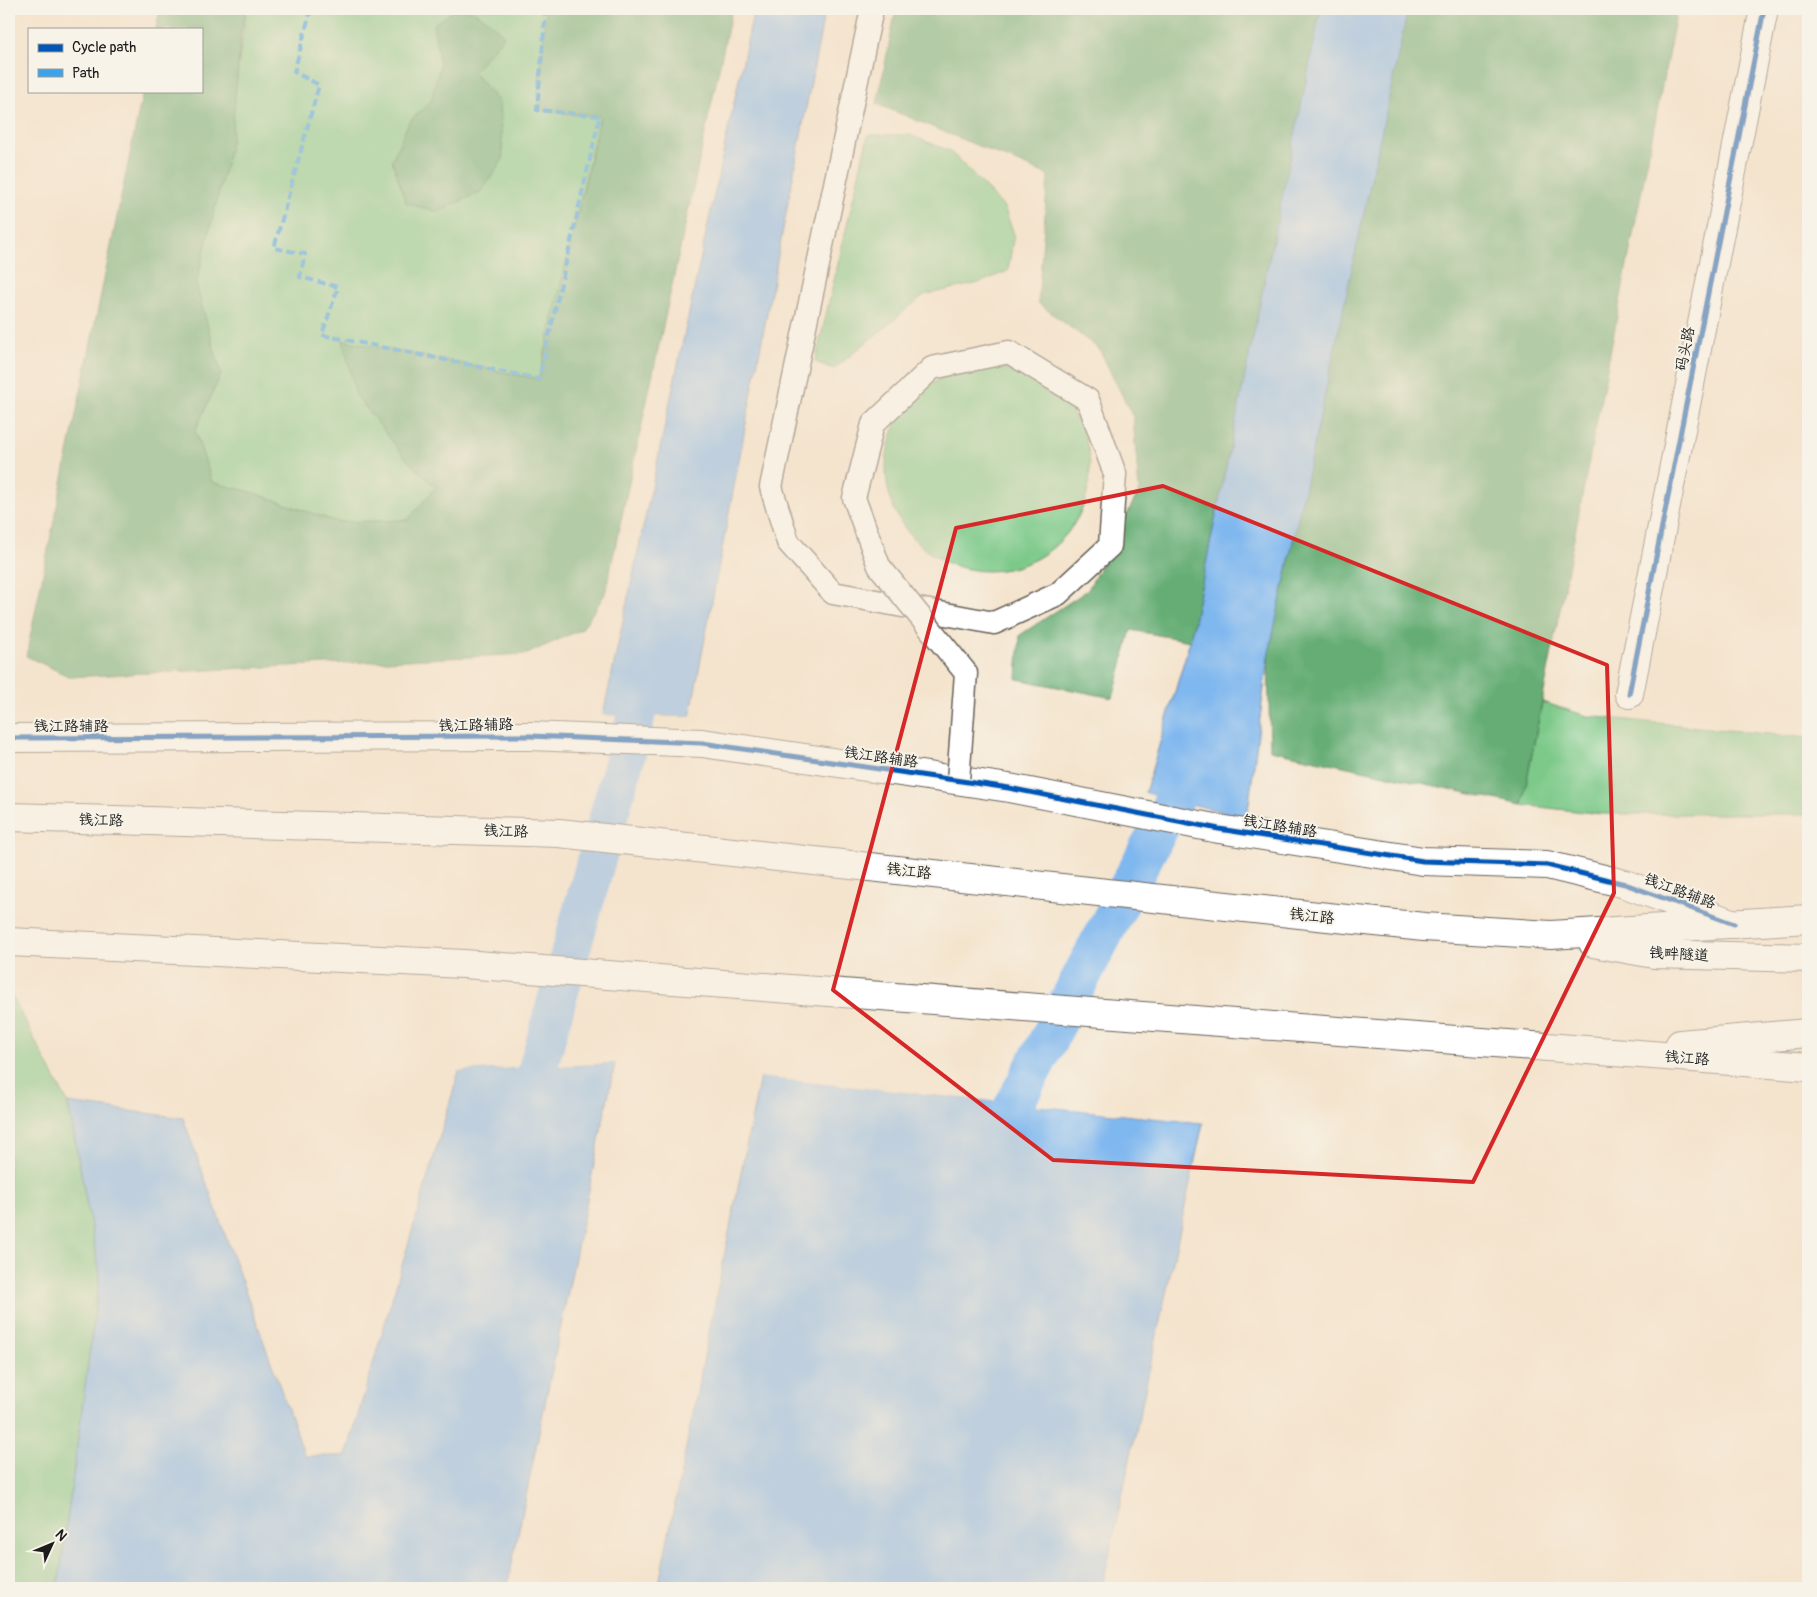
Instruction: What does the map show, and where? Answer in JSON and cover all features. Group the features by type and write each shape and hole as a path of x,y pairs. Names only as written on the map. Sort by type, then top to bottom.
{"main road":[{"name":"码头路","path":"1629,694 1764,9"},
{"name":"钱江路辅路","path":"9,738 530,736 702,743 1009,788 1219,829 1423,861 1547,865 1625,884 1734,924"},
{"name":"钱江路","path":"9,817 559,833 1424,927 1551,935 1808,919"},
{"name":"钱畔隧道","path":"1551,935 1654,954 1808,958"},
{"name":"钱江路","path":"9,942 464,964 1808,1067"},
{"path":"1599,1051 1808,1032"}],"lane":[{"path":"872,9 771,487 788,542 832,593 994,623 1058,594 1110,546 1115,474 1088,400 1009,352 932,368 873,424 854,498 879,566 966,673 958,781"}],"highlighted area":[{"path":"1163,486 1607,665 1614,893 1473,1182 1053,1160 833,990 956,528"}],"green space":[{"path":"160,9 246,9 241,32 231,143 196,285 221,374 195,431 212,482 254,493 337,522 408,520 436,487 407,460 356,395 343,340 539,379 600,117 537,110 546,9 732,9 605,594 582,629 527,654 70,677 26,656 143,92 202,92 202,28 156,28"},
{"path":"246,9 546,9 537,110 600,116 539,379 343,341 407,460 436,487 408,520 337,522 254,493 212,483 195,431 221,374 196,285 226,159"},
{"path":"456,9 471,11 483,17 504,36 473,72 499,102 503,159 482,191 438,212 406,203 392,160 409,122 431,101 440,65 433,25"},
{"path":"896,9 1321,9 1190,641 1131,630 1113,698 1017,679 1020,635 1088,590 1139,491 1133,417 1099,349 1038,303 1048,175 877,104"},
{"path":"1408,9 1677,9 1522,805 1270,750 1268,657"},
{"path":"868,135 910,135 950,151 1004,207 1014,234 1008,271 979,283 924,295 834,369 815,362"},
{"path":"988,367 1008,369 1027,375 1036,379 1060,397 1078,421 1082,430 1088,449 1090,469 1088,489 1082,508 1078,517 1060,541 1036,559 1027,563 1008,569 988,571 968,569 949,563 940,559 916,541 898,517 894,508 888,489 886,469 888,449 894,430 898,421 916,397 940,379 949,375 968,369"},
{"path":"1542,702 1587,716 1808,738 1808,814 1602,814 1522,805"},
{"path":"9,991 68,1103 100,1274 58,1588 9,1588"}],"water":[{"path":"754,9 825,9 690,717 603,715"},
{"path":"1321,9 1408,9 1268,657 1247,818 1145,793 1190,641"},
{"path":"615,1063 507,1588 58,1588 100,1274 68,1103 183,1118 305,1456 346,1456 459,1071"},
{"path":"760,1077 1203,1123 1102,1588 658,1588"}],"pier":[{"path":"601,715 693,718 690,720 603,718"},
{"path":"1143,792 1249,819 1246,821 1145,795"},
{"path":"615,1061 617,1063 459,1071 459,1068"},
{"path":"760,1074 1204,1121 1206,1123 757,1077"}],"waterway":[{"path":"524,1117 631,737 647,665"},
{"path":"991,1149 1199,752"}],"marked path":[{"path":"311,9 294,72 319,85 274,248 305,254 300,277 338,287 322,335 539,379 600,116 537,110 546,9"}],"cycle path":[{"path":"1629,694 1764,9"},
{"path":"9,738 530,736 702,743 1009,788 1219,829 1423,861 1547,865 1625,884 1734,924"}]}
